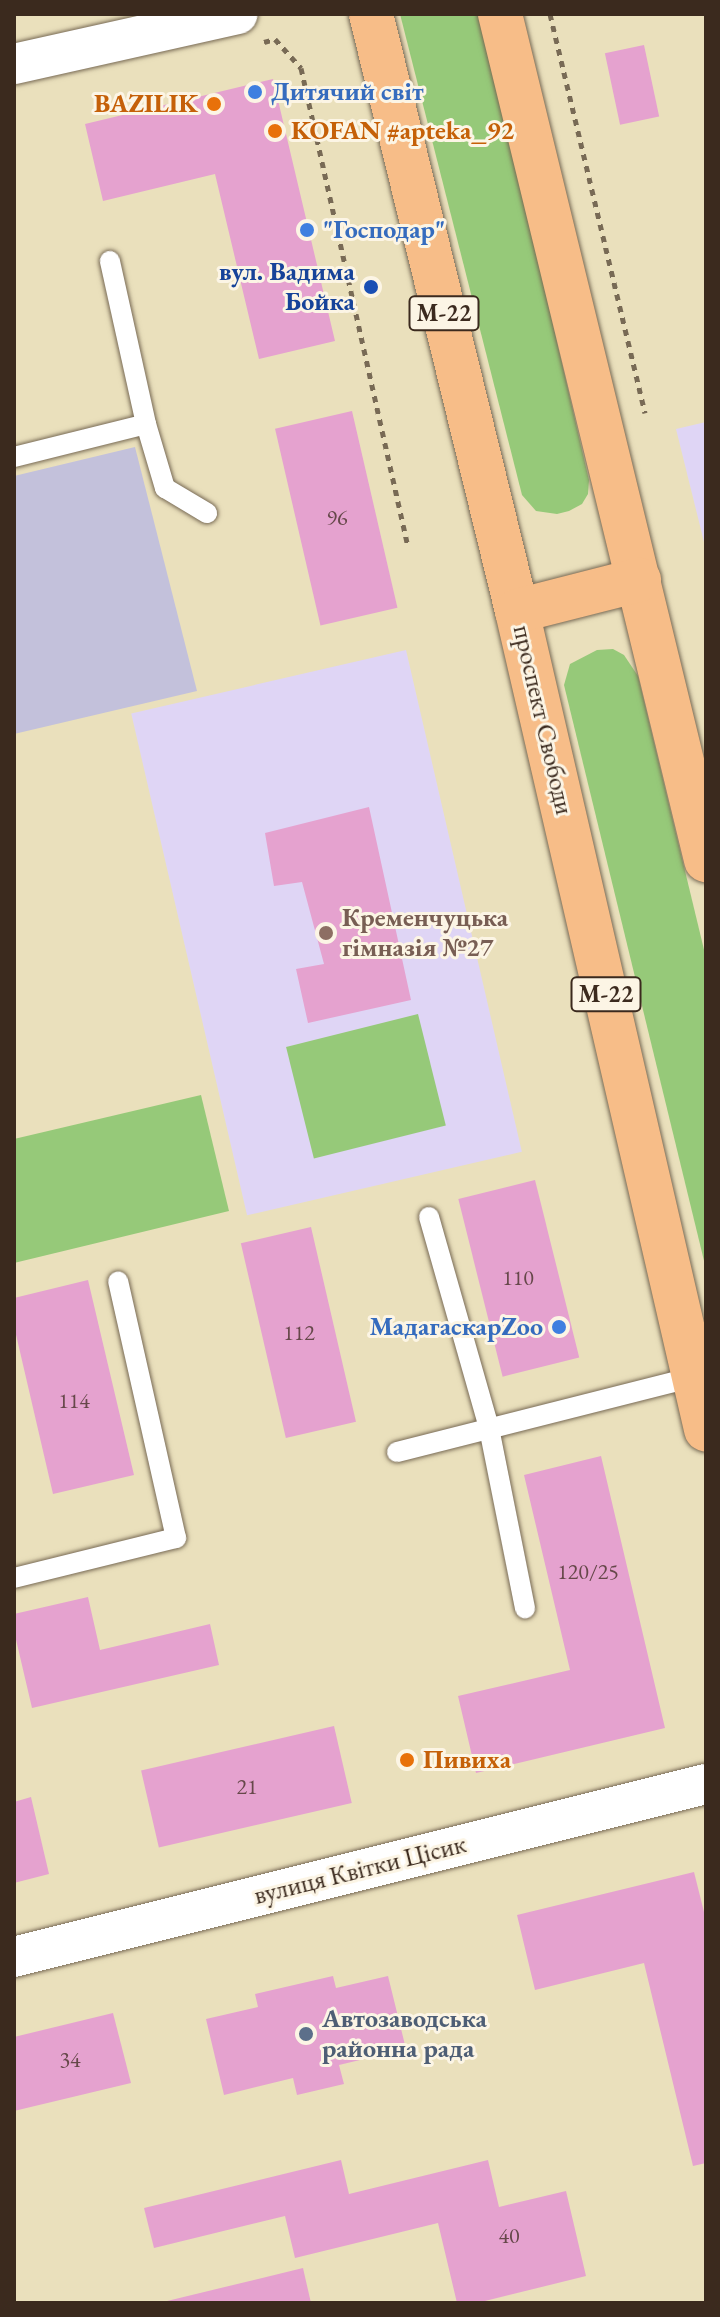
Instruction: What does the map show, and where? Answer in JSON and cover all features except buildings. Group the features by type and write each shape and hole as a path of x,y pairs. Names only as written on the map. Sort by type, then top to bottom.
{"highway":[{"name":"проспект Свободи","path":"371,14 517,611 706,1429"},
{"path":"500,14 706,860"},
{"path":"517,611 639,580"}],"street":[{"path":"14,64 249,28"},
{"name":"вулиця Квітки Цісик","path":"14,1957 706,1784"}],"lane":[{"path":"110,261 146,424 165,488 207,513"},
{"path":"14,457 146,424"},
{"path":"429,1217 489,1428 525,1608"},
{"path":"14,1578 176,1538 118,1281"},
{"path":"397,1452 694,1377"}],"path":[{"path":"550,14 645,413"},
{"path":"249,28 275,39 301,68 408,545"}],"shaded area":[{"path":"706,422 706,550 676,429"},
{"path":"135,447 197,691 14,734 14,476"},
{"name":"Кременчуцька гімназія №27","path":"406,650 522,1152 247,1215 131,713"}],"green space":[{"path":"400,14 481,14 589,480 588,494 582,504 569,511 557,514 536,511 522,495"},
{"path":"613,649 624,655 638,676 706,958 706,1269 564,685 570,664 597,650"},
{"path":"418,1014 446,1126 314,1158 286,1047"},
{"path":"201,1095 229,1211 14,1263 14,1139"}],"place":[{"name":"Дитячий світ","path":"255,92"},
{"name":"BAZILIK","path":"214,104"},
{"name":"KOFAN #apteka_92","path":"275,131"},
{"name":"\"Господар\"","path":"307,230"},
{"name":"вул. Вадима Бойка","path":"371,287"},
{"name":"Кременчуцька гімназія №27","path":"326,933"},
{"name":"МадагаскарZoo","path":"559,1327"},
{"name":"Пивиха","path":"407,1760"},
{"name":"Автозаводська районна рада","path":"306,2034"}]}
